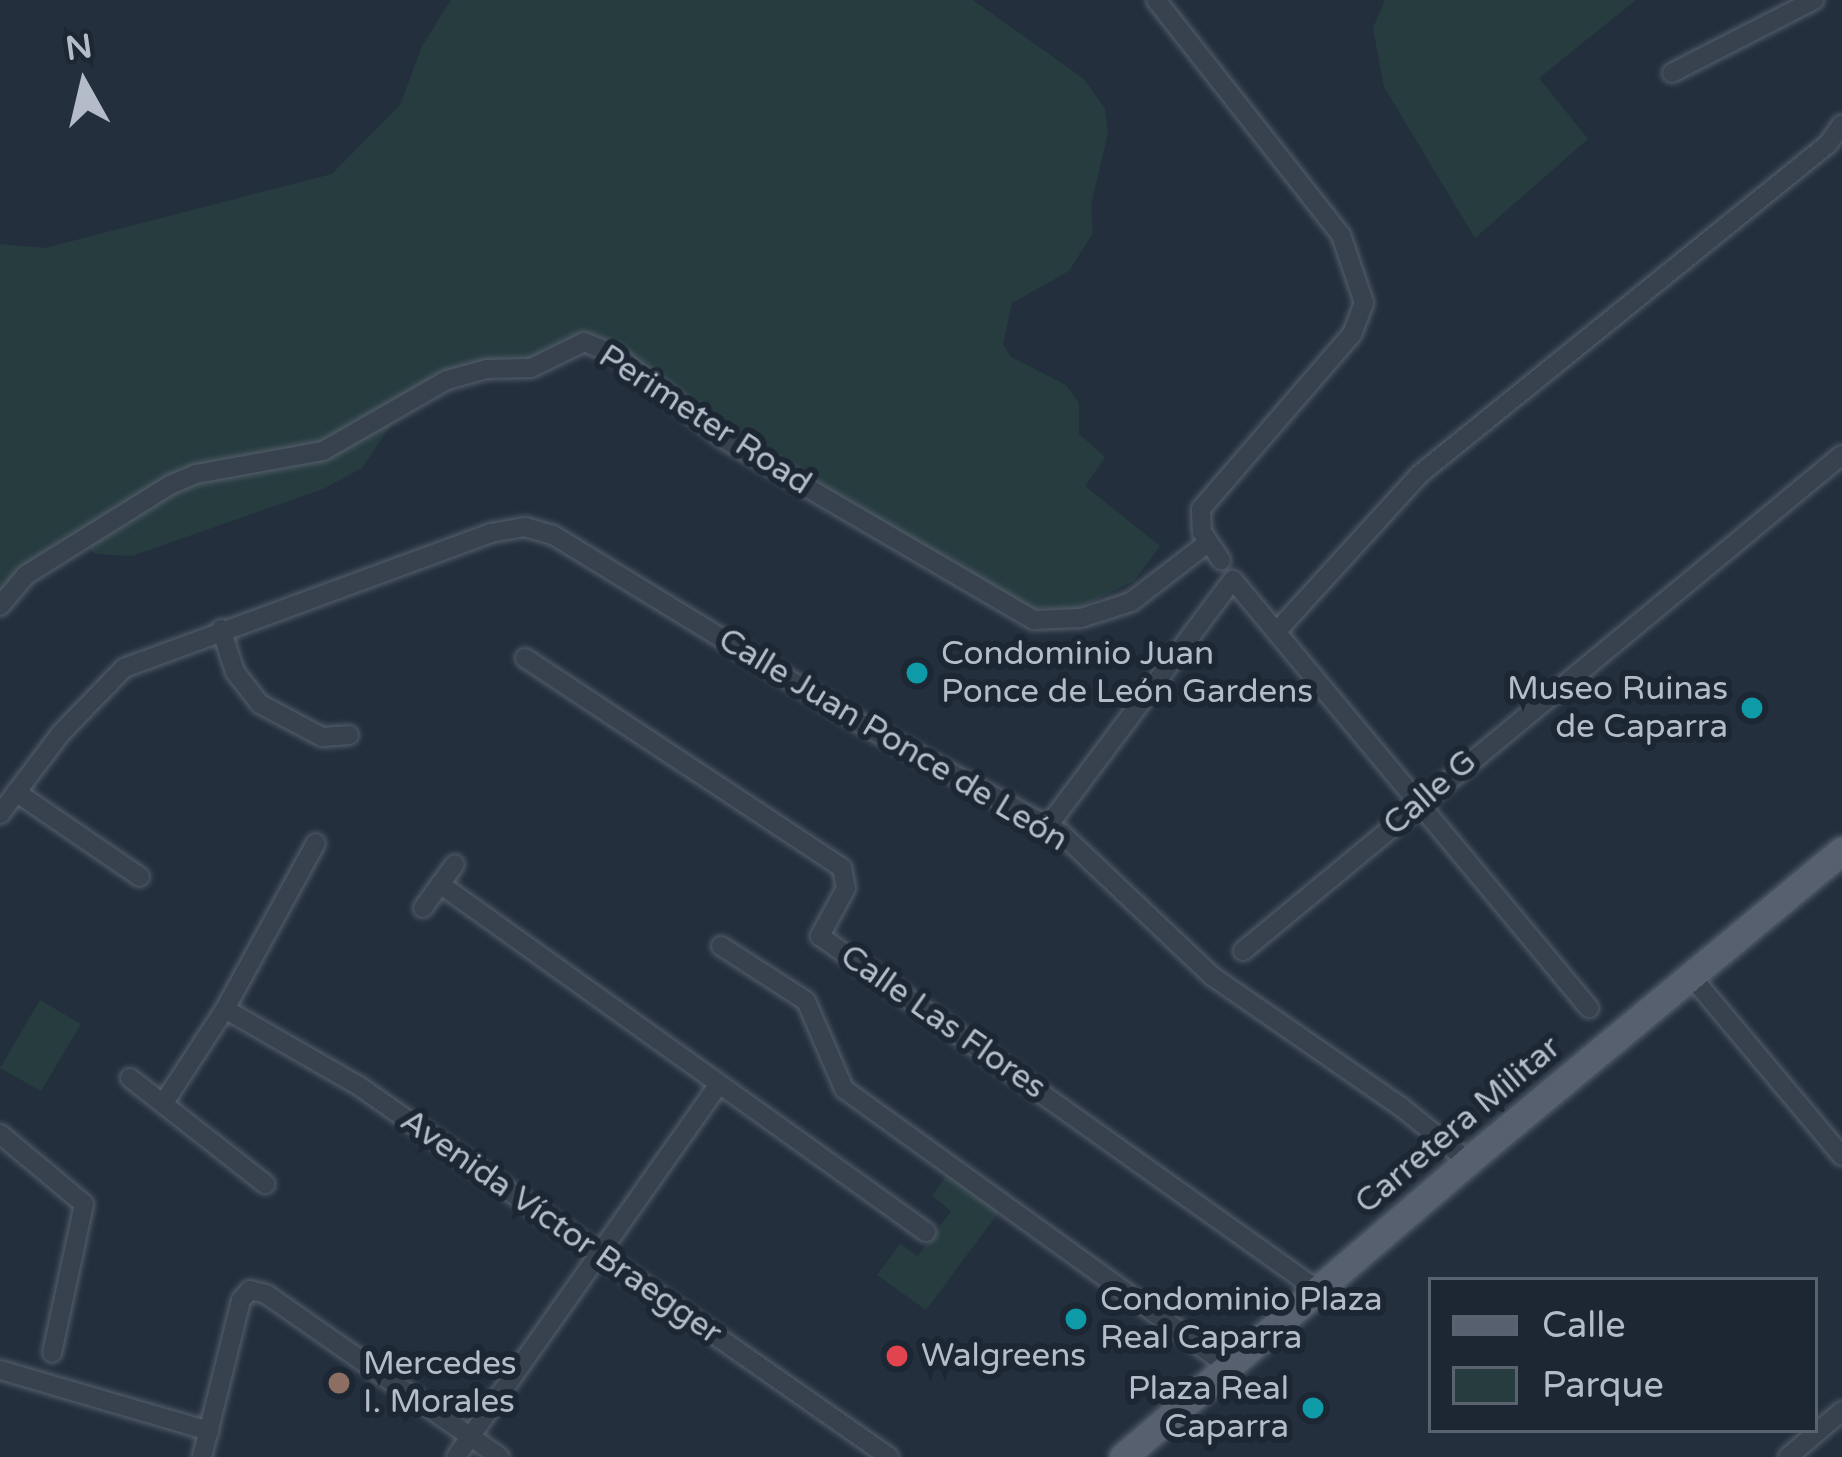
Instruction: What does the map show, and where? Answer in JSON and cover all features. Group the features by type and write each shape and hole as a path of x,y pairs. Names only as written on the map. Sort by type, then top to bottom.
{"main road":[{"name":"Carretera Militar","path":"1123,1457 1468,1161 1842,851"}],"street":[{"path":"1156,0 1341,235 1364,303 1352,334 1201,509 1199,519 1221,560"},
{"path":"1672,74 1814,0"},
{"path":"1278,631 1420,474 1828,144 1842,124"},
{"path":"1828,144 1842,160"},
{"name":"Perimeter Road","path":"0,607 44,562 170,485 196,474 323,451 447,380 487,369 531,368 584,342 616,355 724,439 1034,620 1081,618 1131,602 1209,542"},
{"name":"Calle G","path":"1243,950 1842,454"},
{"name":"Calle Juan Ponce de León","path":"221,629 491,532 525,526 553,535 865,726 1063,834 1212,976 1400,1106 1468,1161"},
{"path":"1048,826 1233,580 1589,1008"},
{"path":"0,814 104,685 153,654 221,629 235,672 260,704 322,737 349,735"},
{"name":"Calle Las Flores","path":"525,658 842,868 846,888 820,936 1319,1291"},
{"path":"16,792 140,877"},
{"path":"163,1104 225,1009 316,843"},
{"path":"422,908 454,864"},
{"path":"440,884 926,1232"},
{"path":"721,946 806,1001 844,1089 1229,1367"},
{"path":"1691,976 1842,1156"},
{"name":"Avenida Víctor Braegger","path":"225,1009 359,1086 889,1457"},
{"path":"130,1078 265,1184"},
{"path":"456,1457 719,1084"},
{"path":"0,1134 84,1204 52,1353"},
{"path":"202,1457 241,1300 250,1290 266,1294 500,1457"},
{"path":"0,1370 209,1430"},
{"path":"1818,1432 1842,1412"},
{"path":"1788,1457 1817,1433"}],"green space":[{"path":"451,0 973,0 1084,79 1105,109 1108,133 1091,205 1093,233 1069,271 1012,303 1003,344 1011,357 1066,385 1079,403 1079,434 1105,457 1085,486 1160,546 1134,581 1077,609 1027,608 694,411 621,346 598,339 527,369 445,388 398,414 362,468 323,489 132,556 95,554 77,533 23,566 0,594 0,244 45,248 332,174 400,105 422,46"},
{"path":"1385,0 1636,0 1539,78 1588,139 1475,238 1384,87 1373,28"},
{"path":"40,1000 81,1024 41,1091 0,1068"},
{"path":"950,1170 1002,1208 926,1310 877,1275 900,1244 918,1256 951,1211 932,1196"}],"place":[{"name":"Condominio Juan Ponce de León Gardens","path":"917,673"},
{"name":"Museo Ruinas de Caparra","path":"1752,708"},
{"name":"Condominio Plaza Real Caparra","path":"1076,1319"},
{"name":"Walgreens","path":"897,1356"},
{"name":"Mercedes I. Morales","path":"339,1383"},
{"name":"Plaza Real Caparra","path":"1313,1408"}]}
